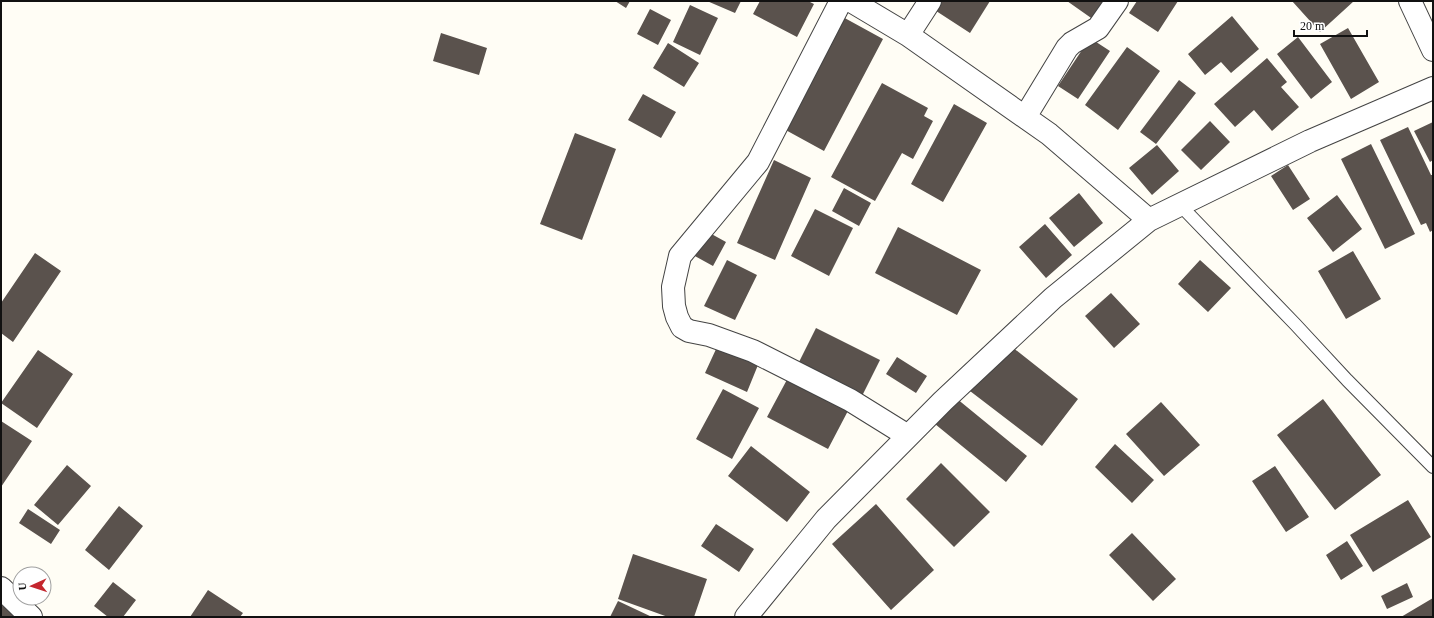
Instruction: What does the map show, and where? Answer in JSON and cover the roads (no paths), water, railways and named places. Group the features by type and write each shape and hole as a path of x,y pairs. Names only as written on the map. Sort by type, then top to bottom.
{"street":[{"path":"841,1 758,162 680,256 673,287 674,306 676,317 682,327 689,331 709,335 753,351 850,400 908,436"},
{"path":"851,1 908,35 1049,134 1149,220"},
{"path":"908,35 930,1"},
{"path":"1025,117 1066,48 1098,28 1117,1"},
{"path":"1410,1 1433,50"},
{"path":"746,617 826,519 908,436 1053,298 1149,220 1310,142 1433,88"},
{"path":"1,588 31,617"}],"lane":[{"path":"1180,205 1347,380 1433,467"}]}
